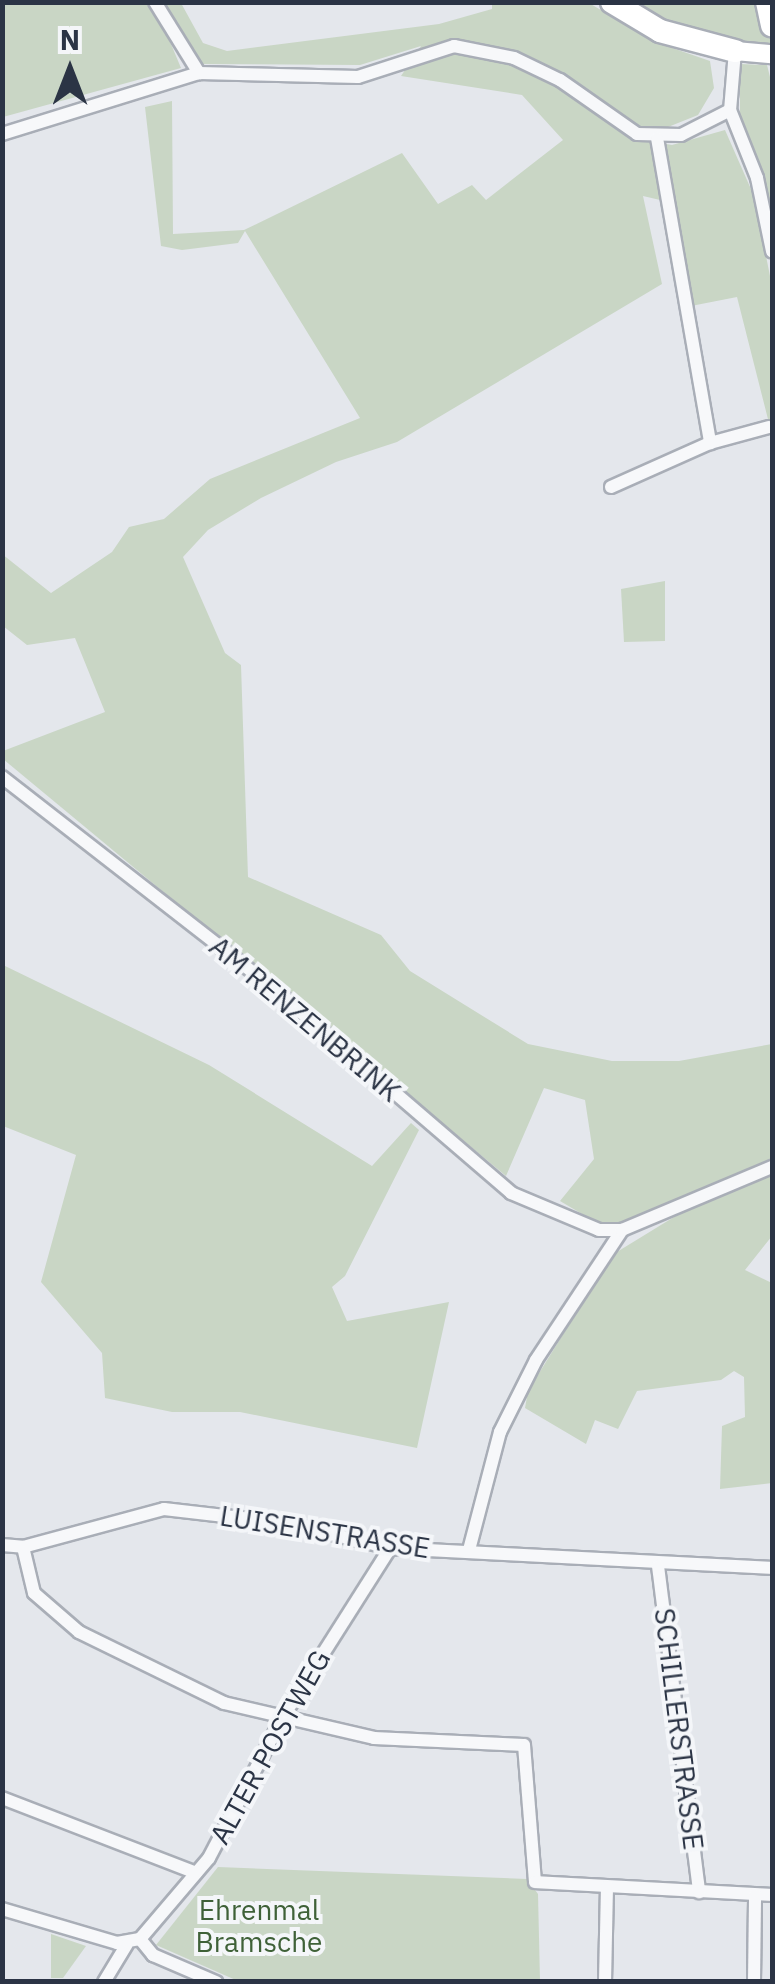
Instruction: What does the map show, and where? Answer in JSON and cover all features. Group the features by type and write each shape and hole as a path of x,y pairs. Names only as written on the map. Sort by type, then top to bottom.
{"highway":[{"path":"612,2 660,31 735,50"}],"street":[{"path":"155,2 199,72"},
{"path":"2,134 199,72 358,76 454,46 484,49 560,80 637,134 657,138 680,135 730,110"},
{"path":"772,54 735,50 730,110 757,178 772,252"},
{"path":"657,138 710,444"},
{"path":"611,486 710,444 768,427"},
{"name":"AM RENZENBRINK","path":"2,777 272,988 510,1194 599,1230 622,1230"},
{"path":"470,1550 500,1432 536,1360 622,1230 772,1167"},
{"name":"LUISENSTRASSE","path":"2,1545 23,1548 164,1509 285,1523 390,1548 470,1550 658,1566 772,1568"},
{"path":"23,1548 34,1593 78,1632 142,1668 281,1720 374,1738 524,1745 535,1882 772,1895"},
{"name":"ALTER POSTWEG","path":"104,1982 133,1942 196,1873 281,1720 390,1548"},
{"name":"SCHILLERSTRASSE","path":"658,1566 699,1892"},
{"path":"2,1798 196,1873"},
{"path":"606,1982 607,1886"},
{"path":"754,1982 755,1895"},
{"path":"2,1909 133,1942 152,1955 216,1982"}],"green space":[{"path":"3,3 181,3 203,43 227,51 439,24 492,9 492,3 589,3 655,42 710,61 714,88 698,115 663,129 638,128 557,78 631,138 672,145 725,130 754,196 772,286 772,435 737,297 691,306 673,203 643,196 662,284 397,442 336,462 261,498 208,530 183,557 225,653 241,665 248,877 381,935 410,971 528,1044 612,1061 679,1061 772,1044 772,1160 621,1224 599,1224 560,1201 594,1159 585,1100 544,1088 506,1176 3,759 3,751 105,712 75,638 27,645 3,626 2,554 51,593 112,552 129,527 164,519 210,479 360,418 245,231 238,243 182,250 161,246 145,107 172,101 173,234 244,230 402,153 438,204 472,185 486,200 563,140 522,95 401,76 421,46 360,65 203,64 158,13 181,68 3,117"},
{"path":"612,3 767,3 772,54 735,51"},
{"path":"740,64 767,65 772,85 772,209 740,114"},
{"path":"665,581 665,641 624,642 621,589"},
{"path":"3,965 209,1065 372,1166 411,1123 419,1130 345,1276 332,1287 347,1321 449,1302 417,1448 240,1412 172,1412 105,1398 102,1353 41,1282 76,1155 3,1126"},
{"path":"772,1173 772,1236 745,1270 772,1283 772,1483 720,1489 722,1426 745,1417 744,1377 734,1371 721,1380 637,1391 618,1429 595,1420 586,1444 525,1408 528,1391 612,1255 705,1198"},
{"name":"Ehrenmal Bramsche","path":"218,1867 527,1879 538,1894 540,1981 238,1981 156,1945"},
{"path":"51,1934 86,1946 63,1978 51,1978"}]}
